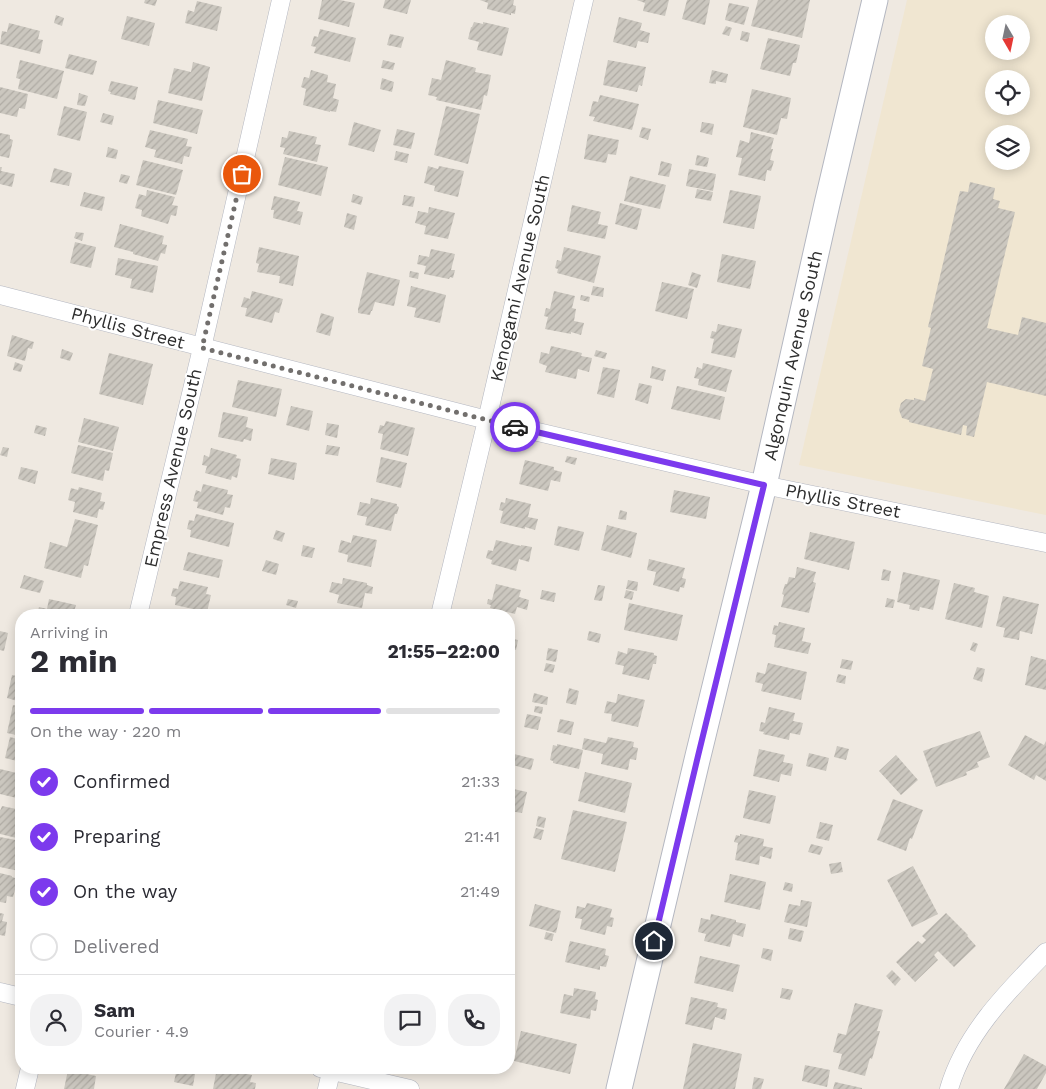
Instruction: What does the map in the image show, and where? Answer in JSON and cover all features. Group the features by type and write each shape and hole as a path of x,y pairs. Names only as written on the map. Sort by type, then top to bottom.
{"main road":[{"name":"Algonquin Avenue South","path":"618,1089 764,485 875,0"}],"street":[{"name":"Empress Avenue South","path":"139,609 202,348 281,0"},
{"name":"Kenogami Avenue South","path":"441,609 584,0"},
{"name":"Phyllis Street","path":"0,295 487,420 764,485 1046,543"},
{"path":"949,1089 954,1074 973,1036 1005,994 1046,952"},
{"path":"0,992 15,996"},
{"path":"25,1089 29,1074"},
{"path":"327,1089 328,1074"},
{"path":"351,1074 410,1089"}],"shaded area":[{"path":"907,0 1046,0 1046,515 799,465"}],"building":[{"path":"145,0 157,0 155,6 144,3"},
{"path":"322,0 340,0 355,3 349,27 318,19"},
{"path":"385,0 411,0 407,14 383,8"},
{"path":"480,0 514,0 513,5 516,6 515,14 511,13 511,15 487,9 488,3"},
{"path":"637,0 669,0 665,16 643,11 645,3"},
{"path":"687,0 710,0 705,25 682,19"},
{"path":"758,0 810,0 802,38 751,26"},
{"path":"197,1 222,7 217,31 185,23 188,10 194,12"},
{"path":"729,3 749,7 744,25 725,20"},
{"path":"56,15 64,18 62,26 54,23"},
{"path":"127,16 155,23 149,46 121,39"},
{"path":"619,17 642,23 640,30 650,33 648,43 638,41 636,48 613,42"},
{"path":"474,22 483,24 483,22 509,28 502,56 477,50 479,42 468,39"},
{"path":"9,23 40,31 38,39 43,40 40,54 0,44 2,31 7,32"},
{"path":"726,26 732,28 729,36 722,34"},
{"path":"320,29 356,38 350,62 314,53 316,47 311,46 314,36 318,37"},
{"path":"742,31 750,33 748,42 740,40"},
{"path":"390,34 404,37 401,48 387,45"},
{"path":"768,38 800,45 796,63 793,63 790,76 760,69"},
{"path":"69,54 97,61 93,75 65,68"},
{"path":"20,60 64,71 57,99 18,89 20,79 16,78"},
{"path":"383,60 395,63 393,70 381,68"},
{"path":"446,60 476,68 475,72 491,75 487,96 484,95 481,110 436,100 437,97 428,95 432,78 441,80"},
{"path":"608,60 646,67 642,86 639,85 637,92 603,85"},
{"path":"193,62 210,67 202,101 168,93 174,68 191,72"},
{"path":"311,70 328,75 327,82 336,84 333,98 339,100 336,112 303,105 306,89 301,87 304,77 309,78"},
{"path":"712,70 728,74 726,83 716,81 716,84 709,83"},
{"path":"382,78 394,82 392,92 380,89"},
{"path":"111,81 138,87 135,100 110,94 111,92 108,91"},
{"path":"0,87 28,94 25,109 19,108 17,117 0,113"},
{"path":"752,89 791,98 787,119 781,118 777,135 743,127"},
{"path":"79,93 88,96 85,106 77,105"},
{"path":"600,95 639,104 632,130 593,121 595,117 589,116 593,101 598,102"},
{"path":"158,100 203,110 197,134 153,123"},
{"path":"64,106 87,112 80,141 57,135"},
{"path":"446,106 480,114 468,164 434,155"},
{"path":"103,113 114,116 112,125 100,122"},
{"path":"354,122 381,130 374,152 348,145"},
{"path":"702,122 714,124 712,135 700,132"},
{"path":"642,127 651,129 648,140 639,137"},
{"path":"397,129 415,133 411,149 393,145"},
{"path":"150,130 188,139 186,146 192,147 189,157 184,156 182,164 154,157 156,150 145,147"},
{"path":"289,131 317,137 315,144 321,145 317,162 283,154 285,148 280,147 282,137 287,138"},
{"path":"751,132 774,138 770,160 774,161 771,171 767,170 765,181 738,175 742,158 736,157 740,140 749,143"},
{"path":"0,133 10,135 10,139 13,140 9,158 0,156"},
{"path":"588,134 619,140 616,155 608,154 606,163 584,159"},
{"path":"108,147 118,150 116,159 106,157"},
{"path":"396,151 409,154 407,163 394,160"},
{"path":"697,155 709,158 707,167 695,165"},
{"path":"285,157 328,167 321,196 278,185"},
{"path":"143,160 183,170 176,195 136,185"},
{"path":"661,161 672,164 669,177 658,175"},
{"path":"428,166 438,169 439,166 464,171 458,197 434,191 435,186 424,183"},
{"path":"0,167 2,167 1,171 15,174 12,187 0,184"},
{"path":"54,168 72,173 69,186 50,182"},
{"path":"689,169 716,174 713,191 686,186"},
{"path":"121,174 130,176 127,184 119,182"},
{"path":"630,176 666,185 660,209 624,201"},
{"path":"970,182 995,188 993,199 1000,201 998,208 1015,212 987,328 1018,335 1022,317 1046,323 1046,396 987,382 974,437 966,435 967,426 963,425 961,435 909,422 909,420 902,418 899,410 901,403 906,399 914,400 914,398 925,401 933,369 922,366 931,328 928,327 960,191 968,192"},
{"path":"697,189 713,192 711,201 695,198"},
{"path":"147,190 175,197 172,205 178,206 176,216 171,215 168,224 141,216 142,210 135,208 139,194 146,196"},
{"path":"730,190 761,196 754,229 723,223"},
{"path":"84,192 105,197 102,211 80,206"},
{"path":"353,194 363,197 361,205 351,202"},
{"path":"404,195 415,197 413,207 402,205"},
{"path":"274,196 300,202 297,211 303,212 300,225 273,218 274,210 271,210"},
{"path":"620,203 642,209 637,230 615,224"},
{"path":"572,205 601,212 598,224 608,226 605,239 567,231"},
{"path":"429,207 455,213 448,239 424,234 426,226 415,223 418,211 428,213"},
{"path":"347,213 357,216 354,230 344,227"},
{"path":"120,224 164,236 162,244 167,245 165,254 161,253 158,261 114,247"},
{"path":"76,232 84,233 82,241 74,238"},
{"path":"75,242 96,247 91,268 70,263"},
{"path":"259,247 299,256 293,286 279,283 280,276 257,272 259,264 256,263"},
{"path":"564,247 601,256 594,283 557,273 558,269 555,268 557,260 561,261"},
{"path":"431,249 455,254 451,270 455,270 453,278 450,277 449,279 424,274 426,266 417,264 419,255 429,257"},
{"path":"722,254 756,261 750,289 717,282"},
{"path":"118,258 158,266 153,293 130,288 132,279 115,275"},
{"path":"410,271 419,273 418,279 409,277"},
{"path":"367,272 400,280 394,306 375,302 370,315 358,313"},
{"path":"692,272 701,275 697,288 688,285"},
{"path":"662,282 694,289 687,319 655,311"},
{"path":"411,286 446,295 440,323 414,317 416,308 407,306"},
{"path":"593,286 604,288 603,297 591,295"},
{"path":"252,291 283,299 279,313 275,312 272,323 245,316 247,308 241,307 244,297 250,299"},
{"path":"554,291 575,296 572,308 576,309 574,321 584,323 581,335 545,329 548,317 544,316 546,308 550,309"},
{"path":"581,295 590,297 589,302 580,300"},
{"path":"321,313 334,317 330,336 316,332"},
{"path":"718,324 742,329 735,358 711,353 714,339 710,338 712,331 716,332"},
{"path":"12,335 34,342 32,349 28,348 25,361 7,356"},
{"path":"551,346 582,353 581,356 592,358 589,372 578,369 576,379 545,372 547,366 539,363 541,352 549,354"},
{"path":"62,349 73,353 70,361 60,358"},
{"path":"596,350 607,353 605,359 594,356"},
{"path":"109,353 153,364 143,405 99,394"},
{"path":"15,362 23,365 21,372 13,370"},
{"path":"703,363 732,370 726,392 698,385 699,379 694,378 697,367 702,369"},
{"path":"652,366 666,370 663,381 650,378"},
{"path":"603,367 620,370 614,398 597,394"},
{"path":"238,380 282,389 276,417 232,407"},
{"path":"639,383 652,386 648,404 635,400"},
{"path":"677,386 725,397 720,420 671,409"},
{"path":"291,406 313,411 309,431 286,425"},
{"path":"223,412 248,417 246,427 253,429 251,441 244,439 243,442 218,437"},
{"path":"84,418 119,427 113,451 78,442"},
{"path":"386,421 415,428 408,456 380,449 383,434 378,433 380,425 384,426"},
{"path":"327,423 339,425 337,438 325,435"},
{"path":"36,425 47,428 45,436 34,433"},
{"path":"78,445 113,453 109,471 105,470 103,481 71,473"},
{"path":"327,445 340,447 338,456 325,454"},
{"path":"3,447 9,448 7,457 0,455"},
{"path":"211,448 237,455 236,458 241,459 237,478 232,476 231,480 205,473 207,466 202,465 204,455 209,457"},
{"path":"567,456 577,458 575,465 565,462"},
{"path":"381,457 407,463 401,488 376,482"},
{"path":"271,458 297,463 294,480 268,474"},
{"path":"525,460 554,467 554,470 562,472 560,482 551,480 548,491 519,484"},
{"path":"21,467 38,471 35,484 18,479"},
{"path":"203,484 228,490 227,494 233,495 230,508 225,507 223,515 197,508 198,502 193,501 196,490 201,492"},
{"path":"79,487 102,493 100,501 105,502 103,510 99,509 97,518 73,512 75,502 68,500 71,488 78,490"},
{"path":"674,490 710,497 706,519 670,512"},
{"path":"371,498 397,504 399,507 397,514 395,514 391,531 365,525 367,517 357,515 360,502 370,504"},
{"path":"506,498 531,504 528,517 538,519 535,530 500,523 503,511 499,510 501,502 505,503"},
{"path":"620,510 627,512 626,520 618,519"},
{"path":"196,514 234,523 229,547 190,537 191,530 187,529 189,520 194,521"},
{"path":"75,519 98,525 88,566 84,565 81,578 44,568 50,542 67,547"},
{"path":"607,525 637,533 631,558 601,550"},
{"path":"558,526 584,532 579,551 554,545"},
{"path":"276,530 285,533 282,542 273,539"},
{"path":"810,532 855,542 849,570 804,559"},
{"path":"353,535 377,540 371,567 347,562 348,555 338,552 341,540 351,543"},
{"path":"496,540 532,547 529,562 519,559 516,571 491,564 492,560 486,558 488,550 493,551"},
{"path":"303,545 315,548 312,558 301,556"},
{"path":"188,552 223,560 219,578 183,570"},
{"path":"649,559 685,568 682,578 686,579 684,588 680,587 679,592 653,585 656,572 647,570"},
{"path":"266,560 279,564 276,575 262,571"},
{"path":"797,567 816,572 813,582 816,583 809,613 781,607 785,584 787,584 789,577 795,578"},
{"path":"883,569 891,571 889,581 881,580"},
{"path":"903,572 940,580 933,610 920,607 919,611 909,609 910,605 897,602"},
{"path":"24,575 44,581 40,593 20,588"},
{"path":"343,578 367,583 367,585 373,587 372,594 365,593 362,608 337,603 339,595 329,592 332,582 342,584"},
{"path":"628,580 638,582 637,591 626,589"},
{"path":"180,581 208,587 206,594 211,595 208,609 193,609 175,605 176,597 171,596 173,588 178,589"},
{"path":"954,583 975,588 974,592 989,596 982,628 945,619"},
{"path":"496,584 521,590 519,597 529,600 527,610 517,607 515,614 515,609 490,608 491,605 487,604 488,599 492,600"},
{"path":"598,585 605,586 602,601 594,600"},
{"path":"542,590 556,593 554,602 540,599"},
{"path":"626,590 634,592 632,600 624,598"},
{"path":"1003,596 1039,604 1032,634 1020,631 1019,640 1003,637 1005,628 996,626"},
{"path":"887,598 895,600 893,608 885,607"},
{"path":"49,599 76,605 75,609 47,609"},
{"path":"288,599 298,601 296,608 286,605"},
{"path":"629,603 683,615 677,641 624,630"},
{"path":"779,622 805,628 802,641 811,643 808,654 774,647 776,635 772,634 774,625 778,626"},
{"path":"0,631 8,633 4,651 0,650"},
{"path":"589,631 601,634 599,643 587,640"},
{"path":"515,639 518,640 515,650"},
{"path":"973,642 978,644 975,652 970,650"},
{"path":"548,648 558,650 556,662 546,660"},
{"path":"628,648 654,653 657,656 656,664 653,664 649,680 622,674 624,666 615,664 618,651 627,654"},
{"path":"1031,656 1046,660 1046,690 1025,685"},
{"path":"842,659 853,661 851,670 840,668"},
{"path":"546,663 555,665 553,673 544,671"},
{"path":"768,663 807,672 801,700 761,691 763,684 755,682 757,672 765,674"},
{"path":"977,667 985,669 982,682 973,679"},
{"path":"838,674 846,676 845,684 836,682"},
{"path":"12,675 15,676 15,700 7,698"},
{"path":"569,688 579,691 576,705 566,703"},
{"path":"534,693 548,697 547,705 532,702"},
{"path":"618,694 645,700 638,727 611,721 612,714 604,713 607,701 616,703"},
{"path":"13,705 15,706 15,735 7,733"},
{"path":"535,706 543,707 542,714 534,712"},
{"path":"769,707 795,713 793,721 803,723 800,735 790,733 789,740 763,734 764,732 759,731 761,722 765,723"},
{"path":"527,714 541,717 538,730 524,727"},
{"path":"560,719 574,722 571,735 557,732"},
{"path":"980,731 990,757 977,762 979,767 966,772 967,775 936,787 923,751"},
{"path":"1025,735 1044,745 1046,741 1046,781 1036,775 1034,780 1008,765"},
{"path":"10,737 15,738 15,760 5,758"},
{"path":"608,737 634,742 633,747 638,748 636,760 630,759 628,770 601,764 603,754 582,749 584,738 606,743"},
{"path":"557,744 583,750 579,769 553,763 550,760 553,745 557,746"},
{"path":"837,746 849,749 846,760 834,757"},
{"path":"759,749 785,755 783,762 793,764 791,776 781,774 779,782 753,776"},
{"path":"809,753 829,758 826,771 806,766"},
{"path":"515,754 534,759 531,770 515,766"},
{"path":"896,755 918,780 901,795 879,771"},
{"path":"0,769 15,773 15,798 0,794"},
{"path":"585,772 632,783 625,813 578,801"},
{"path":"515,789 527,792 522,813 515,812"},
{"path":"749,790 776,796 770,824 743,818"},
{"path":"893,799 923,810 906,851 877,840"},
{"path":"2,806 15,809 15,838 0,834 0,811"},
{"path":"573,810 627,822 615,872 561,859"},
{"path":"538,816 546,818 544,828 536,826"},
{"path":"820,822 833,825 829,841 816,838"},
{"path":"536,828 544,830 541,840 533,838"},
{"path":"740,834 764,839 763,846 773,848 771,859 760,856 759,865 735,860 738,843 734,842 736,835 740,836"},
{"path":"0,837 15,840 15,870 0,867"},
{"path":"811,844 823,847 820,855 808,852"},
{"path":"841,862 843,872 831,874 829,864"},
{"path":"913,866 938,914 912,927 887,880"},
{"path":"0,873 15,878 15,890 13,897 7,896 6,903 0,902"},
{"path":"730,874 766,882 760,910 724,902"},
{"path":"785,882 793,884 792,892 783,890"},
{"path":"801,900 812,902 807,927 784,922 789,904 800,906"},
{"path":"587,903 612,909 610,917 614,918 612,927 607,926 605,935 580,929 582,919 575,918 577,906 585,908"},
{"path":"535,904 561,911 556,933 529,926"},
{"path":"0,913 4,914 2,921 7,922 5,936 0,935"},
{"path":"946,913 976,946 954,967 938,951 934,955 938,960 915,982 896,962 918,941 922,944 926,940 922,936"},
{"path":"711,914 746,924 743,937 733,934 730,947 704,941 706,934 698,932 701,918 710,920"},
{"path":"790,928 804,931 801,942 788,939"},
{"path":"546,932 554,934 552,941 544,939"},
{"path":"570,941 606,949 605,955 609,956 606,967 600,966 600,970 565,962"},
{"path":"763,948 773,950 771,961 761,958"},
{"path":"700,956 740,965 733,992 694,983"},
{"path":"892,970 901,979 895,986 886,976"},
{"path":"574,988 596,992 595,999 598,1000 596,1011 591,1010 590,1019 560,1013 564,994 573,996"},
{"path":"782,988 793,990 790,1000 780,998"},
{"path":"691,997 718,1003 717,1007 727,1009 725,1020 715,1017 712,1030 685,1024"},
{"path":"855,1003 883,1010 877,1031 880,1031 865,1076 838,1069 842,1054 833,1052 838,1033 846,1035"},
{"path":"521,1031 577,1044 570,1074 515,1061"},
{"path":"693,1043 742,1054 735,1089 683,1089"},
{"path":"1024,1054 1046,1066 1046,1073 1037,1089 1004,1089"},
{"path":"805,1065 830,1070 827,1087 802,1081"},
{"path":"67,1074 96,1076 94,1089 64,1089"},
{"path":"176,1074 195,1074 193,1086 174,1082"},
{"path":"216,1074 252,1075 250,1082 256,1083 255,1089 213,1089"},
{"path":"754,1077 764,1079 761,1089 752,1089"},
{"path":"835,1082 862,1088 862,1089 833,1089"}],"way so far":[{"path":"242,174 202,348 515,427"}],"route":[{"path":"515,427 764,485 654,941"}]}
